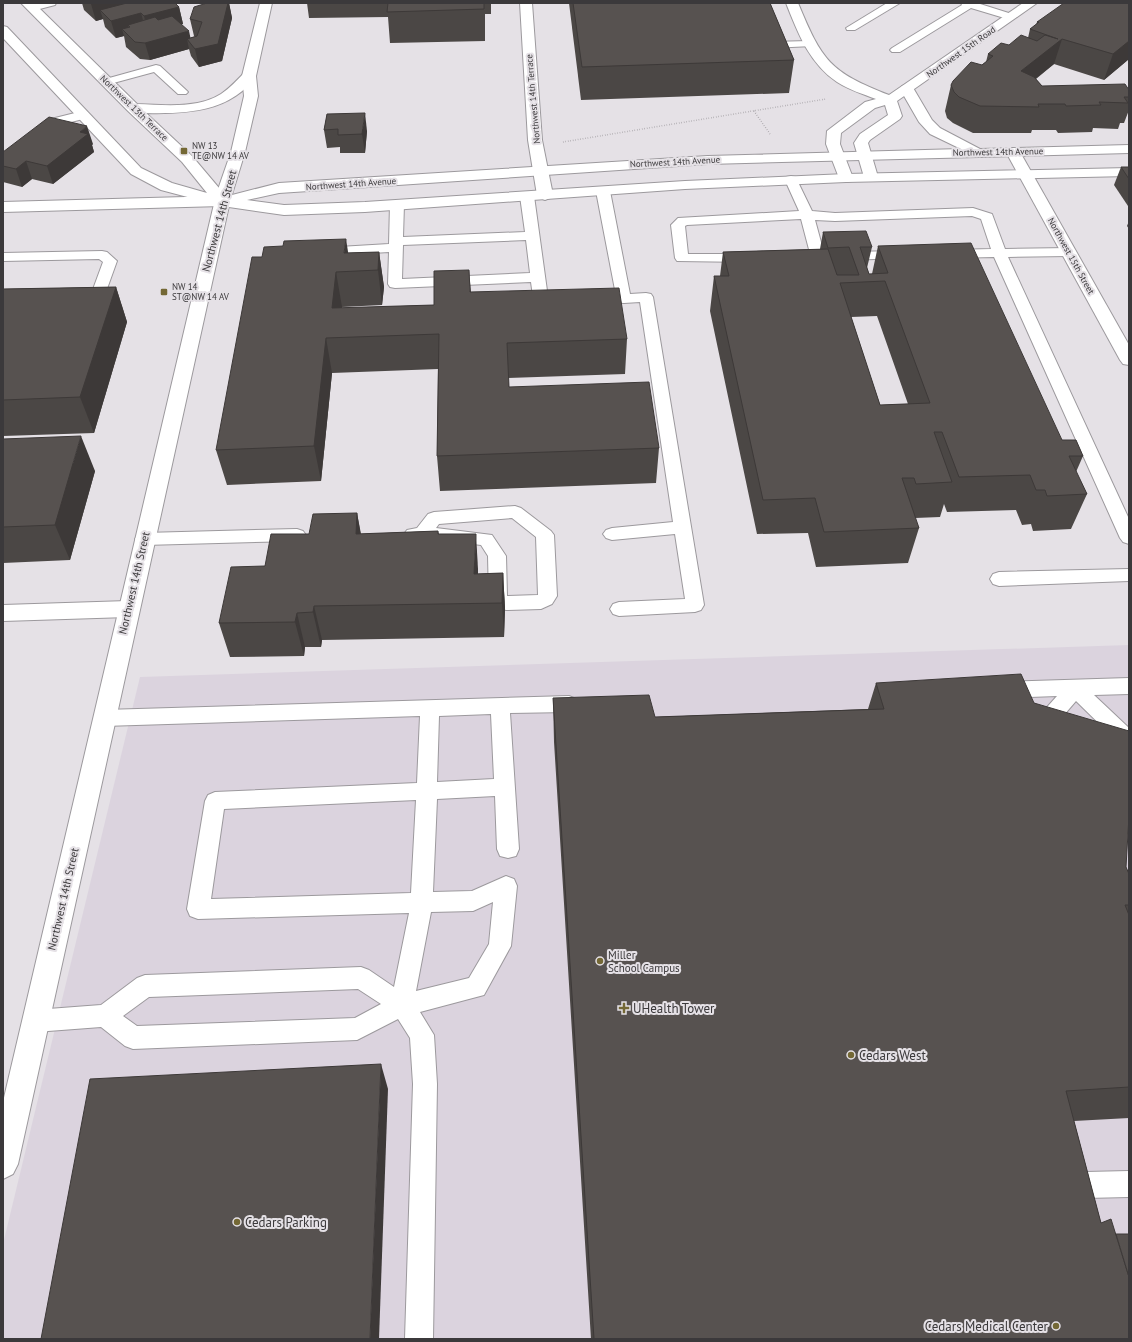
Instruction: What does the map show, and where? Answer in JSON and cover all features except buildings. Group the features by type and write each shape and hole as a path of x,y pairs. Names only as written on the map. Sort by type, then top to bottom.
{"street":[{"name":"Northwest 14th Street","path":"3,1164 222,201 238,152 251,96 249,76 266,3"},
{"name":"Northwest 14th Terrace","path":"526,3 535,140 545,195"},
{"path":"792,3 807,39 829,69 842,79 890,100 895,116 865,137 861,143 871,177"},
{"name":"Northwest 15th Road","path":"846,178 833,144 834,131 870,106 890,100 907,89 1031,3"},
{"name":"Northwest 13th Terrace","path":"29,5 106,82 187,159 222,201"},
{"path":"3,30 136,171 144,177 173,189 222,201"},
{"path":"133,108 174,109 205,105 225,98 249,76"},
{"path":"907,89 926,122 935,131 949,139 981,152"},
{"name":"Northwest 14th Avenue","path":"222,201 279,188 685,161 1129,149"},
{"name":"Northwest 15th Street","path":"1013,152 1129,360"},
{"name":"Northwest 14th Avenue","path":"3,207 222,201 284,210 791,180 1129,172"},
{"path":"3,613 128,609"}],"lane":[{"path":"29,5 51,3"},
{"path":"851,28 895,3"},
{"path":"896,50 968,4 1011,17"},
{"path":"771,39 807,39"},
{"path":"106,82 156,68 182,92"},
{"path":"3,164 51,124 83,115"},
{"path":"791,180 807,215 818,257"},
{"path":"603,191 624,299"},
{"path":"527,196 541,303 571,301"},
{"path":"398,204 395,284 538,277"},
{"path":"762,258 682,258 678,226 683,222 698,220 807,215 835,217 973,212 987,218 999,253 1129,538"},
{"path":"312,252 396,244 533,236"},
{"path":"936,255 1069,252"},
{"path":"3,257 102,255 110,260 93,311 78,311"},
{"path":"802,257 912,255"},
{"path":"601,300 646,297 694,605 619,609"},
{"path":"398,534 422,534 442,534 486,539 497,556 498,598 500,601 506,603 541,602 548,596 545,535 515,512 434,518 422,534"},
{"path":"612,534 682,527"},
{"path":"144,539 216,536 311,535"},
{"path":"999,579 1129,575"},
{"path":"985,690 1075,689 1129,686"},
{"path":"1075,689 1129,740"},
{"path":"1053,751 1047,721 1075,689"},
{"path":"104,718 569,704"},
{"path":"500,706 508,849"},
{"path":"402,1005 422,901 430,708"},
{"path":"105,1016 133,1038 357,1029 402,1005 476,987 500,946 506,886 473,900 198,909 215,801 505,787"},
{"path":"35,1022 105,1016 145,986 360,978 402,1005 422,1035 426,1084 419,1339"},
{"path":"1086,1185 1129,1184"}],"path":[{"path":"561,142 832,98"},
{"path":"754,111 771,135"}],"shaded area":[{"name":"UHealth Tower","path":"1129,645 1129,1339 3,1339 3,1244 140,677"}],"place":[{"name":"NW 13 TE@NW 14 AV","path":"184,151"},
{"name":"NW 14 ST@NW 14 AV","path":"164,292"},
{"name":"Miller School Campus","path":"600,961"},
{"name":"UHealth Tower","path":"624,1008"},
{"name":"Cedars West","path":"851,1055"},
{"name":"Cedars Parking","path":"237,1222"},
{"name":"Cedars Medical Center","path":"1056,1326"}]}
